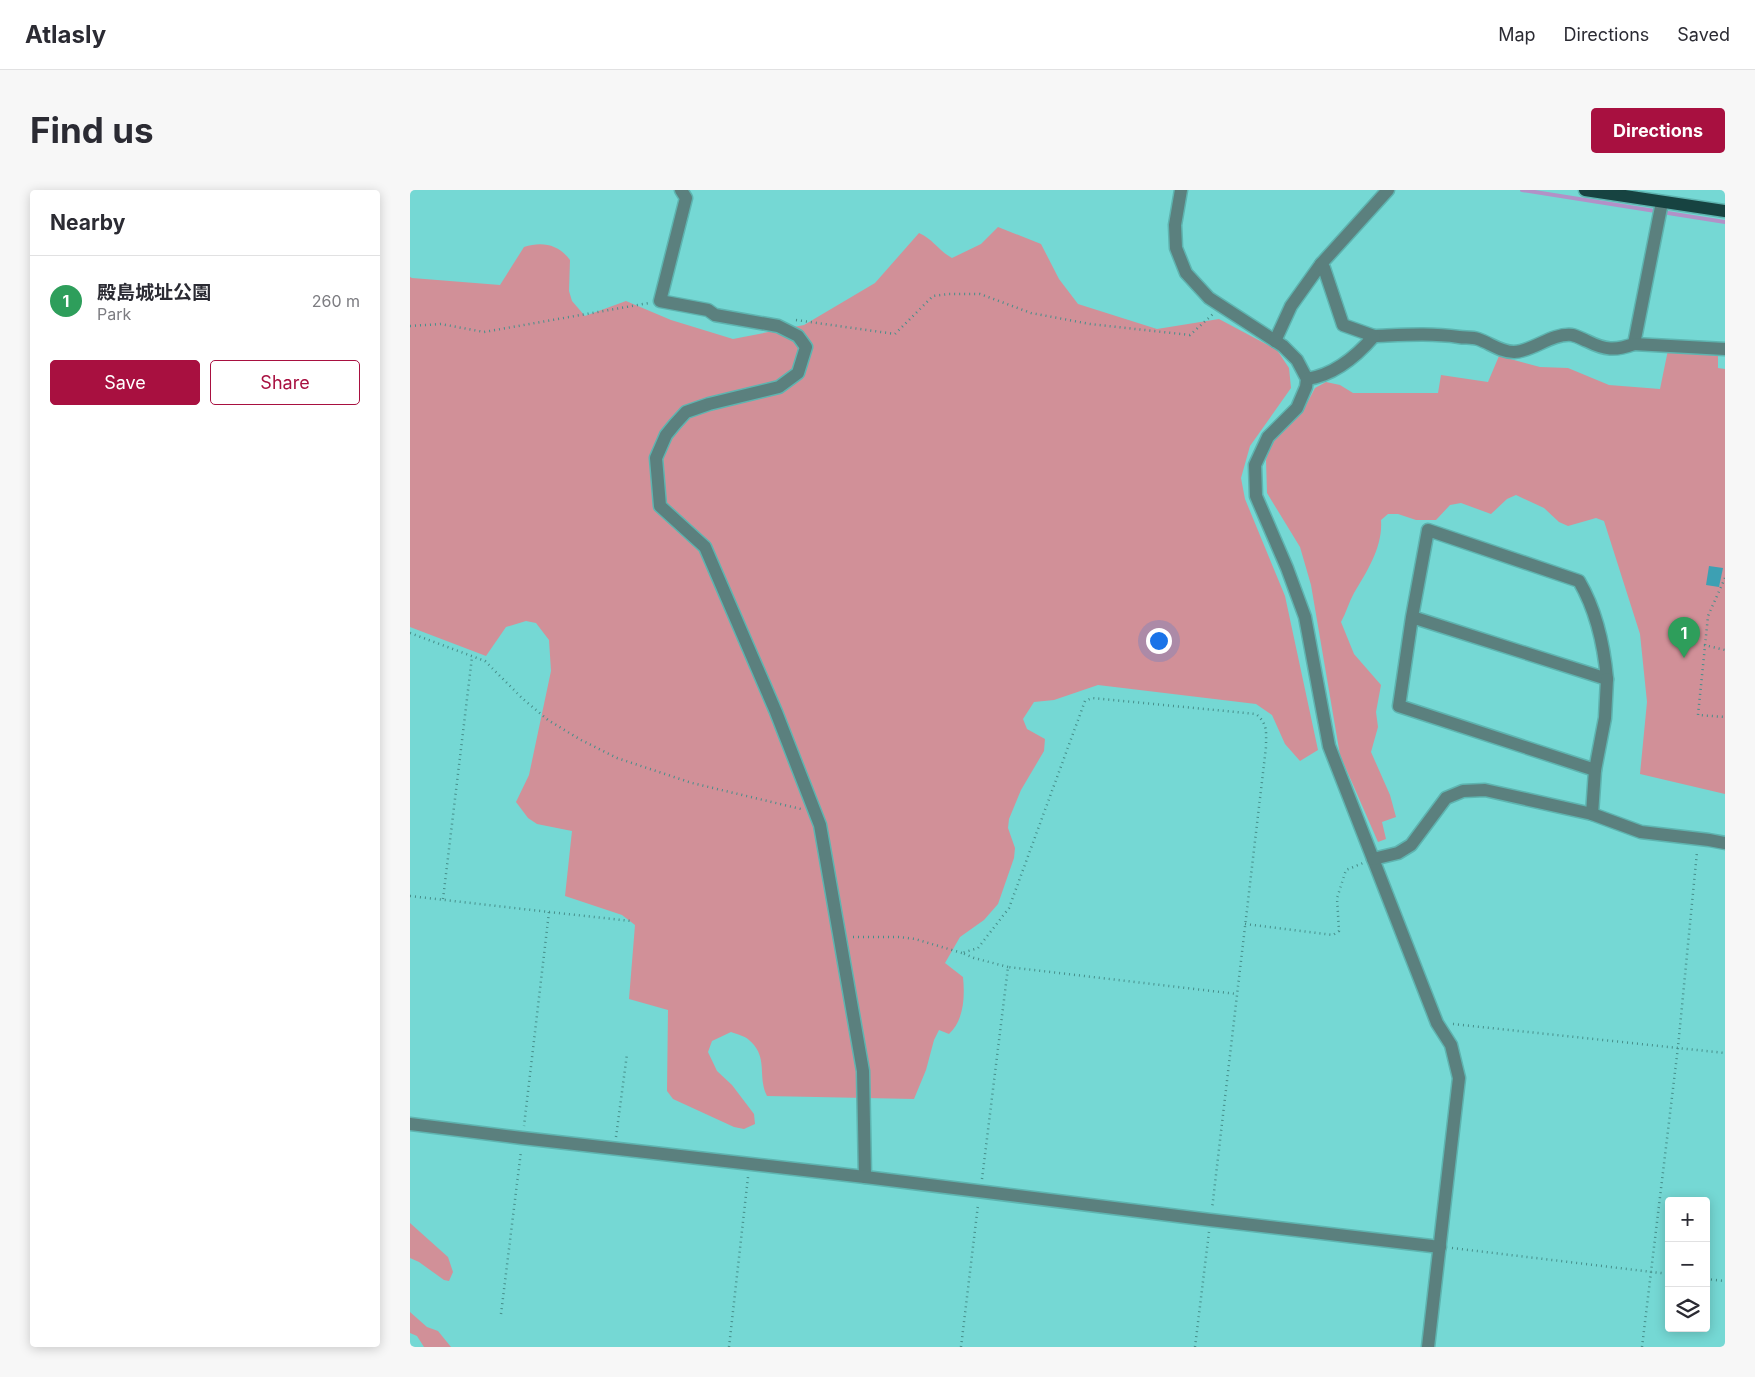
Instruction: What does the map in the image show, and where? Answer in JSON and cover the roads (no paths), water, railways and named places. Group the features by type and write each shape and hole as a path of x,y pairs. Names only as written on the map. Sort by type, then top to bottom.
{"main road":[{"path":"1585,190 1660,209 1725,211"}],"street":[{"path":"681,190 686,198 660,301 708,310 715,315 778,326 798,336 806,347 798,373 779,387 709,404 686,412 666,435 656,458 660,506 705,547 776,712 820,825 862,1072 865,1177"},
{"path":"1181,190 1175,225 1176,248 1186,273 1209,298 1275,341 1297,360 1307,379 1306,387 1297,408 1268,437 1255,465 1256,496 1287,568 1305,617 1329,746 1437,1023 1451,1045 1459,1078 1428,1347"},
{"path":"1275,341 1291,306 1321,264 1388,190"},
{"path":"1634,344 1660,209"},
{"path":"1321,264 1344,325 1374,336 1434,334 1478,339 1511,352 1525,351 1562,336 1578,337 1597,346 1609,349 1620,349 1634,344 1725,349"},
{"path":"1307,379 1319,378 1341,366 1363,349 1374,336"},
{"path":"1592,814 1595,770 1605,718 1607,679 1605,660 1590,600 1579,581 1428,530 1412,617 1399,706 1595,770"},
{"path":"1412,617 1607,679"},
{"path":"1373,859 1398,853 1410,845 1446,798 1463,791 1485,790 1592,814 1641,832 1725,843"},
{"path":"410,1124 1440,1247"}],"waterway":[{"path":"1522,190 1725,222"}],"place":[{"name":"殿島城址公園","path":"1684,658"}]}
